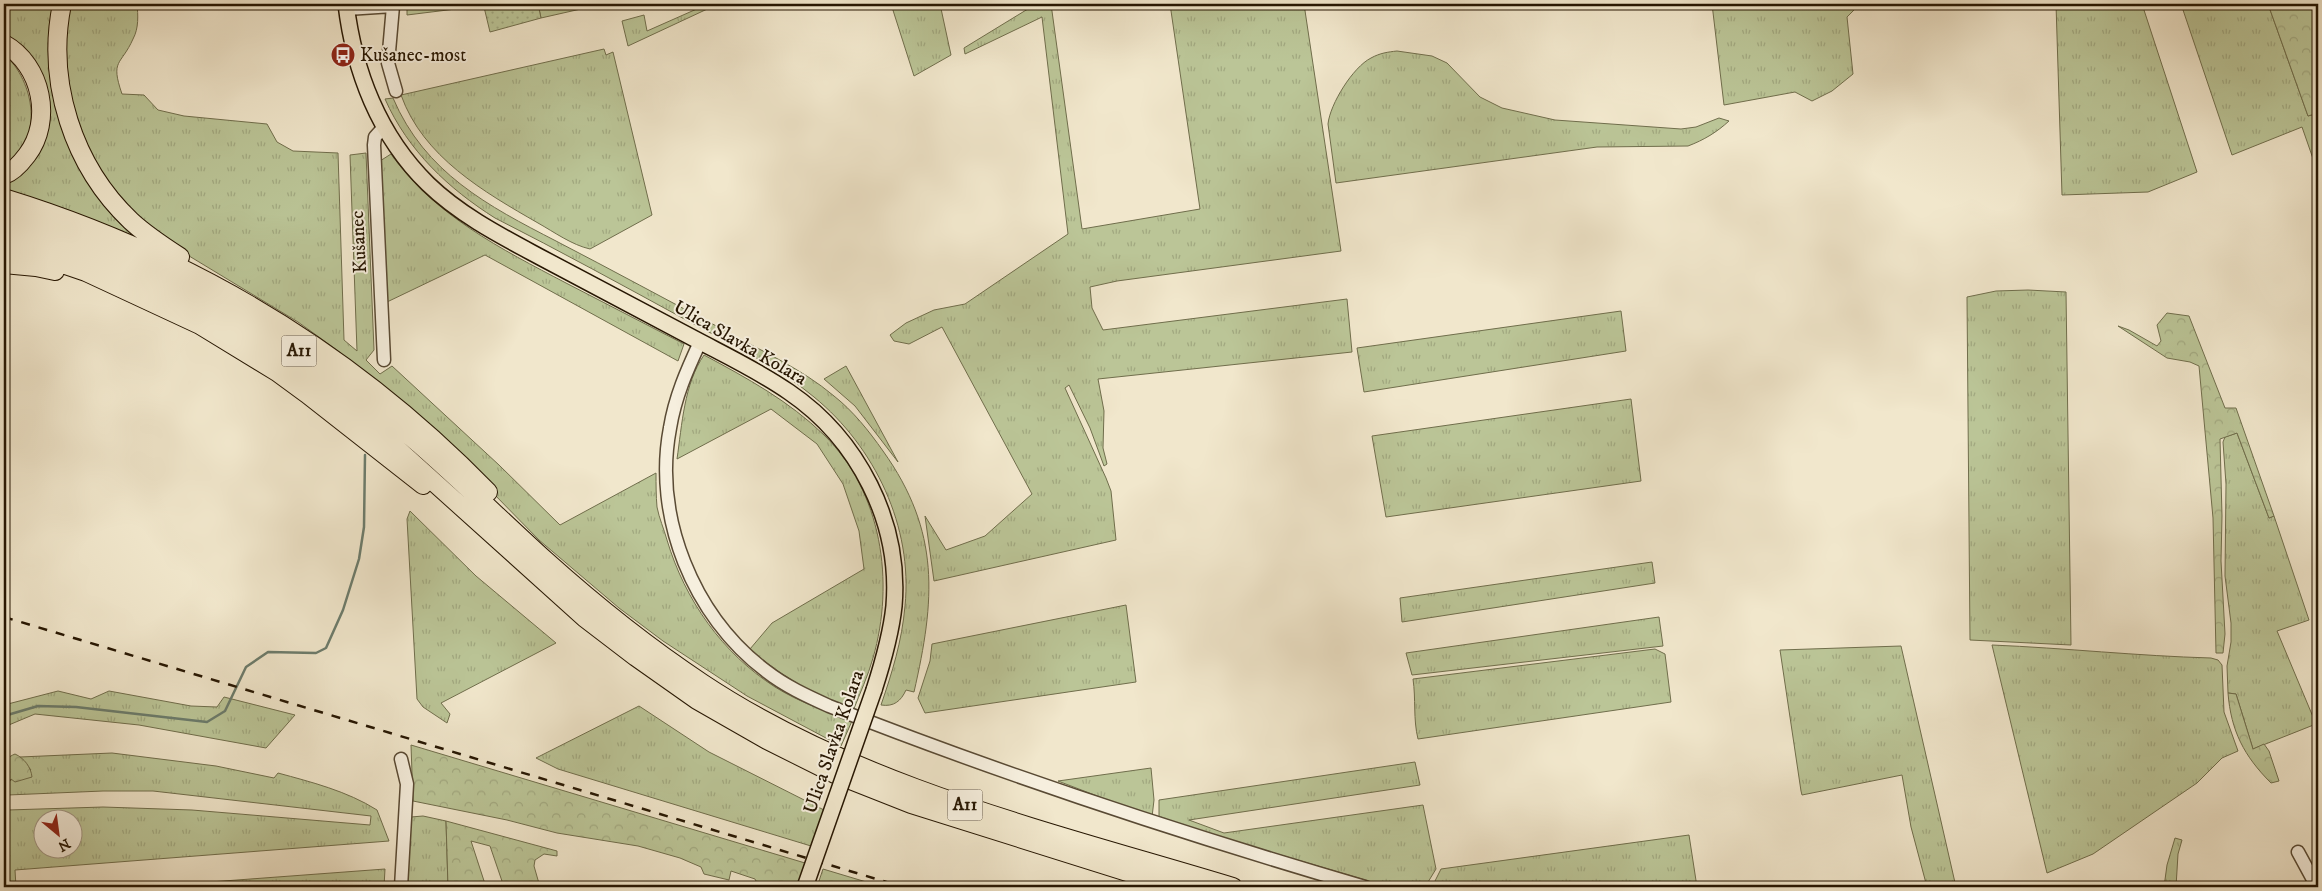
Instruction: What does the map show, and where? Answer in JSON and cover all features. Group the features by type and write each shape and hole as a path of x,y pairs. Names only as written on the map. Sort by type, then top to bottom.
{"highway":[{"path":"62,4 57,37 59,82 70,125 88,167 116,206 151,238 208,275 255,302 261,311"},
{"path":"4,44 24,61 34,78 40,94 41,112 40,128 34,146 21,163 4,175"},
{"path":"4,198 60,216 166,260 261,311 307,340 377,392 456,459 533,539 547,562"},
{"name":"A11","path":"4,213 106,249 159,272 254,321 342,382 375,408 444,466 547,562 602,609 704,684 774,725 840,758 950,800 1233,887"},
{"name":"A11","path":"4,231 97,263 154,288 241,334 344,403 579,612 636,657 698,700 767,740 835,774 910,804 1175,887"},
{"path":"4,244 86,272 200,325 277,372 336,415 477,530 492,533"},
{"path":"4,264 36,267 71,275 132,301 160,308"}],"main road":[{"name":"Ulica Slavka Kolara","path":"347,6 350,36 362,78 384,127 402,154 428,183 471,218 770,380 810,408 842,440 871,485 886,525 891,546 894,584 891,630 874,690 805,887"}],"street":[{"path":"347,6 393,5 388,63 396,91"},
{"name":"Kušanec","path":"384,127 375,137 374,145 384,360"},
{"path":"700,342 681,384 670,428 666,469 671,516 685,565 703,600 726,633 765,671 801,693 829,706 1045,785 1154,822 1365,887"},
{"path":"400,887 407,784 401,759"},
{"path":"2298,852 2317,887"}],"green space":[{"path":"4,4 53,4 49,36 49,68 54,100 63,131 76,161 92,189 111,214 134,237 131,240 4,193 4,181 44,114 4,38"},
{"path":"65,4 137,4 136,30 129,48 117,68 122,94 144,95 158,110 184,116 267,124 277,142 293,151 338,153 344,340 357,351 350,155 366,153 374,350 366,360 380,374 392,366 499,465 560,525 656,473 657,507 660,519 684,584 695,604 722,641 756,673 775,687 803,702 852,721 841,746 747,696 663,641 619,608 539,540 443,442 337,350 298,322 143,228 97,175 67,103"},
{"path":"407,4 496,4 407,15"},
{"path":"496,4 538,4 541,18 490,32 484,7"},
{"path":"538,4 594,4 594,6 541,18"},
{"path":"708,4 718,4 628,46 622,21 644,15 647,31"},
{"path":"891,4 940,4 951,55 914,76"},
{"path":"1036,4 1051,4 1082,229 1200,209 1170,4 1304,4 1341,251 1117,281 1090,287 1092,308 1103,330 1347,299 1352,352 1098,379 1104,411 1103,448 1107,464 1104,466 1090,428 1069,385 1065,388 1111,491 1116,540 934,581 925,516 946,550 985,536 1032,494 942,327 909,344 894,341 890,335 906,323 934,310 965,304 1068,234 1042,17 965,54 964,48"},
{"path":"1712,4 1860,4 1847,17 1853,74 1832,91 1812,101 1795,92 1724,105"},
{"path":"2056,4 2142,4 2197,172 2148,192 2062,195"},
{"path":"2181,4 2268,4 2308,116 2318,113 2318,173 2302,127 2232,155"},
{"path":"2268,4 2318,4 2318,113 2308,116"},
{"path":"604,49 606,55 613,52 652,215 590,249 570,241 497,199 458,171 424,137 411,117 401,95"},
{"path":"1397,51 1432,56 1447,63 1480,97 1502,108 1555,120 1681,129 1696,127 1719,118 1729,121 1720,129 1688,146 1597,147 1336,183 1328,124 1333,107 1357,69 1371,58 1387,52"},
{"path":"4,54 15,66 23,80 31,111 30,127 26,142 17,155 4,166"},
{"path":"393,98 406,124 422,147 441,167 483,200 531,228 794,368 821,386 848,408 872,436 902,481 915,510 924,539 928,567 929,597 921,659 914,692 906,690 902,697 893,704 881,705 896,657 904,619 906,576 903,547 896,518 872,464 836,417 800,386 753,356 495,218 478,207 446,181 418,152 394,118 385,99"},
{"path":"391,154 408,176 427,195 470,229 517,257 684,344 678,361 485,255 387,302 380,161"},
{"path":"1996,291 2066,292 2071,645 1970,640 1967,297"},
{"path":"1621,311 1626,351 1364,392 1357,348"},
{"path":"2167,313 2189,316 2225,408 2236,408 2274,516 2269,518 2237,433 2220,439 2221,561 2225,634 2223,653 2216,653 2213,518 2199,366 2190,362 2167,358 2118,326 2157,346 2161,341 2157,325"},
{"path":"704,355 752,381 797,411 824,435 844,458 859,483 871,511 878,539 883,599 880,629 873,658 853,711 799,684 775,669 750,649 772,623 864,569 859,531 843,484 817,444 771,409 677,459 682,419 688,392 697,366"},
{"path":"846,366 898,462 855,406 824,379"},
{"path":"1631,399 1641,481 1386,517 1372,436"},
{"path":"2237,433 2269,518 2274,516 2309,620 2277,631 2316,724 2253,749 2236,694 2228,693 2227,666 2231,642 2231,623 2225,576 2226,484 2223,442 2225,437"},
{"path":"410,511 476,576 556,643 441,703 450,714 447,723 423,707 417,699 407,519"},
{"path":"1652,562 1655,583 1402,622 1400,598"},
{"path":"1126,605 1136,682 925,713 918,698 930,661 932,644"},
{"path":"1659,617 1663,646 1412,675 1406,653"},
{"path":"1992,645 2211,658 2218,660 2222,665 2224,712 2238,751 2222,758 2197,783 2093,854 2047,873"},
{"path":"1901,646 1956,887 1927,887 1911,827 1902,775 1802,795 1801,791 1780,650"},
{"path":"1655,649 1665,654 1671,702 1418,739 1413,679"},
{"path":"58,691 91,699 109,691 191,706 217,707 224,697 295,715 266,748 139,725 35,714 4,727 4,705"},
{"path":"2228,693 2236,694 2253,749 2264,744 2269,751 2279,781 2271,783 2246,753 2232,719"},
{"path":"639,706 709,752 824,810 811,846 558,769 536,758"},
{"path":"411,745 805,863 797,887 759,887 755,879 731,871 729,880 704,874 701,867 680,858 638,846 557,833 507,820 413,801"},
{"path":"112,753 216,766 274,778 278,773 341,792 377,810 389,841 15,870 16,887 9,887 4,833 4,811 8,810 32,809 32,858 82,858 82,808 71,808 103,807 192,810 370,825 371,816 153,791 8,795 9,781 31,770 20,757"},
{"path":"15,754 26,763 32,777 15,782 11,779 8,784 4,784 5,762 10,756"},
{"path":"1415,762 1420,785 1189,820 1224,833 1423,805 1436,869 1425,887 1389,887 1159,819 1159,800"},
{"path":"1151,768 1154,800 1152,817 1058,781"},
{"path":"423,816 446,821 448,887 405,887 411,817"},
{"path":"446,821 557,851 557,856 544,854 535,860 534,866 540,887 504,887 490,846 471,841 486,887 448,887"},
{"path":"1689,835 1697,887 1432,887 1441,869"},
{"path":"2175,838 2182,840 2178,854 2176,887 2164,887 2167,865"},
{"path":"385,869 384,887 143,887"},
{"path":"823,869 883,887 817,887"}],"waterway":[{"path":"4,716 38,706 76,707 207,722 225,711 246,667 268,652 316,653 326,648 343,610 359,559 364,527 365,455"}],"railway":[{"path":"4,617 903,887"}],"place":[{"name":"Kušanec-most","path":"343,55"}]}
